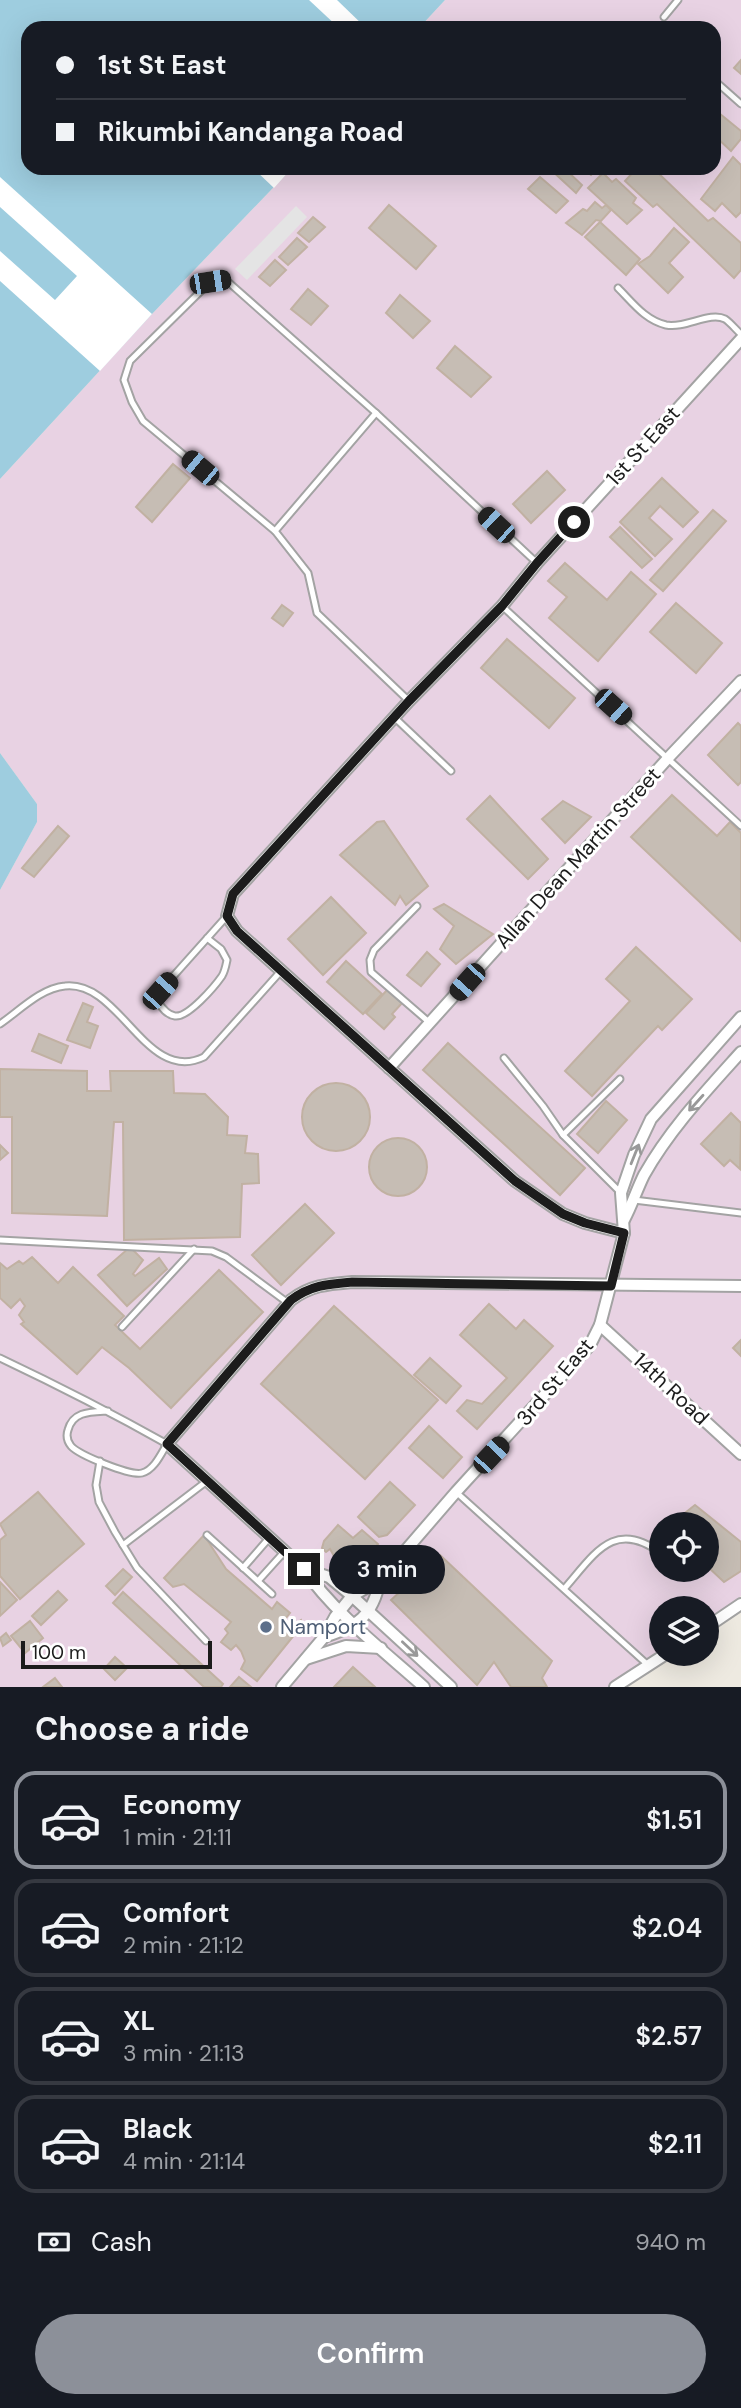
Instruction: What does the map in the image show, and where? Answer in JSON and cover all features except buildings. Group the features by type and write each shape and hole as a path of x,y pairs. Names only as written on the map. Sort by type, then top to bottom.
{"street":[{"name":"1st St East","path":"227,916 233,894 409,701 502,606 537,563 741,337"},
{"name":"Allan Dean Martin Street","path":"389,1068 668,757 741,681"},
{"path":"227,916 237,931 515,1181 563,1214 624,1233"},
{"name":"3rd St East","path":"324,1637 352,1596 380,1580 590,1345 600,1325 624,1233 621,1193 634,1155 651,1119 741,1017"},
{"name":"3rd St East","path":"624,1220 650,1166 685,1115 741,1052"},
{"path":"424,1687 340,1610 285,1551 167,1444 288,1303 305,1289 352,1282 741,1286"},
{"name":"14th Road","path":"600,1325 741,1454"},
{"path":"304,1569 329,1577 370,1611 451,1687"},
{"name":"3rd St East","path":"370,1611 377,1597 380,1580"},
{"path":"719,1618 741,1604"},
{"path":"282,1687 324,1637 356,1624 370,1611"},
{"path":"304,1659 346,1646 381,1648"},
{"path":"615,1687 648,1665"}],"lane":[{"path":"664,17 678,0"},
{"path":"721,86 741,104"},
{"path":"409,701 317,612 308,573 275,531 143,421 124,380 130,362 210,282 226,280 376,413 537,563"},
{"path":"618,288 647,318 666,325 681,326 716,317 724,319 741,337"},
{"path":"275,531 376,413"},
{"path":"502,606 741,827"},
{"path":"394,718 451,771"},
{"path":"417,906 373,950 371,972 430,1023"},
{"path":"207,938 221,949 227,960 224,974 191,1011 182,1016 174,1016 164,1011 158,1002 160,991 207,938 227,916"},
{"path":"0,1024 41,995 64,986 81,987 99,994 147,1044 173,1060 194,1062 204,1057 281,971"},
{"path":"505,1058 564,1135 621,1193"},
{"path":"564,1135 620,1079"},
{"path":"634,1200 741,1213"},
{"path":"0,1240 212,1251 226,1257 288,1303"},
{"path":"122,1327 194,1248"},
{"path":"0,1359 88,1400 108,1411 167,1444 151,1468 144,1473 130,1473 72,1448 67,1439 74,1417 108,1411"},
{"path":"100,1461 96,1485 99,1502 123,1545 137,1568 206,1641"},
{"path":"123,1545 208,1480"},
{"path":"456,1492 648,1665"},
{"path":"207,1535 272,1594"},
{"path":"243,1568 270,1537"},
{"path":"564,1589 597,1551 611,1540 634,1538 649,1547"},
{"path":"258,1581 285,1551"}],"shaded area":[{"path":"445,0 741,0 741,1596 719,1612 719,1596 649,1596 649,1659 610,1687 0,1687 0,890 37,822 37,804 0,753 0,479 285,175 721,175 721,21 426,21"},
{"path":"296,206 307,217 247,280 235,269"}],"water":[{"path":"0,0 445,0 426,21 21,21 21,175 285,175 0,479"},
{"path":"0,753 37,804 37,822 0,890"}],"pier":[{"path":"309,0 337,0 359,21 332,21"},
{"path":"260,175 286,175 274,188"},
{"path":"0,177 152,314 100,371 0,281 0,251 55,300 77,276 0,207"}],"place":[{"name":"Namport","path":"266,1627"}],"route":[{"path":"304,1569 167,1444 291,1300 305,1289 352,1282 611,1286 618,1248 624,1233 563,1214 515,1181 237,931 227,916 233,894 409,701 502,606 574,522"}]}
